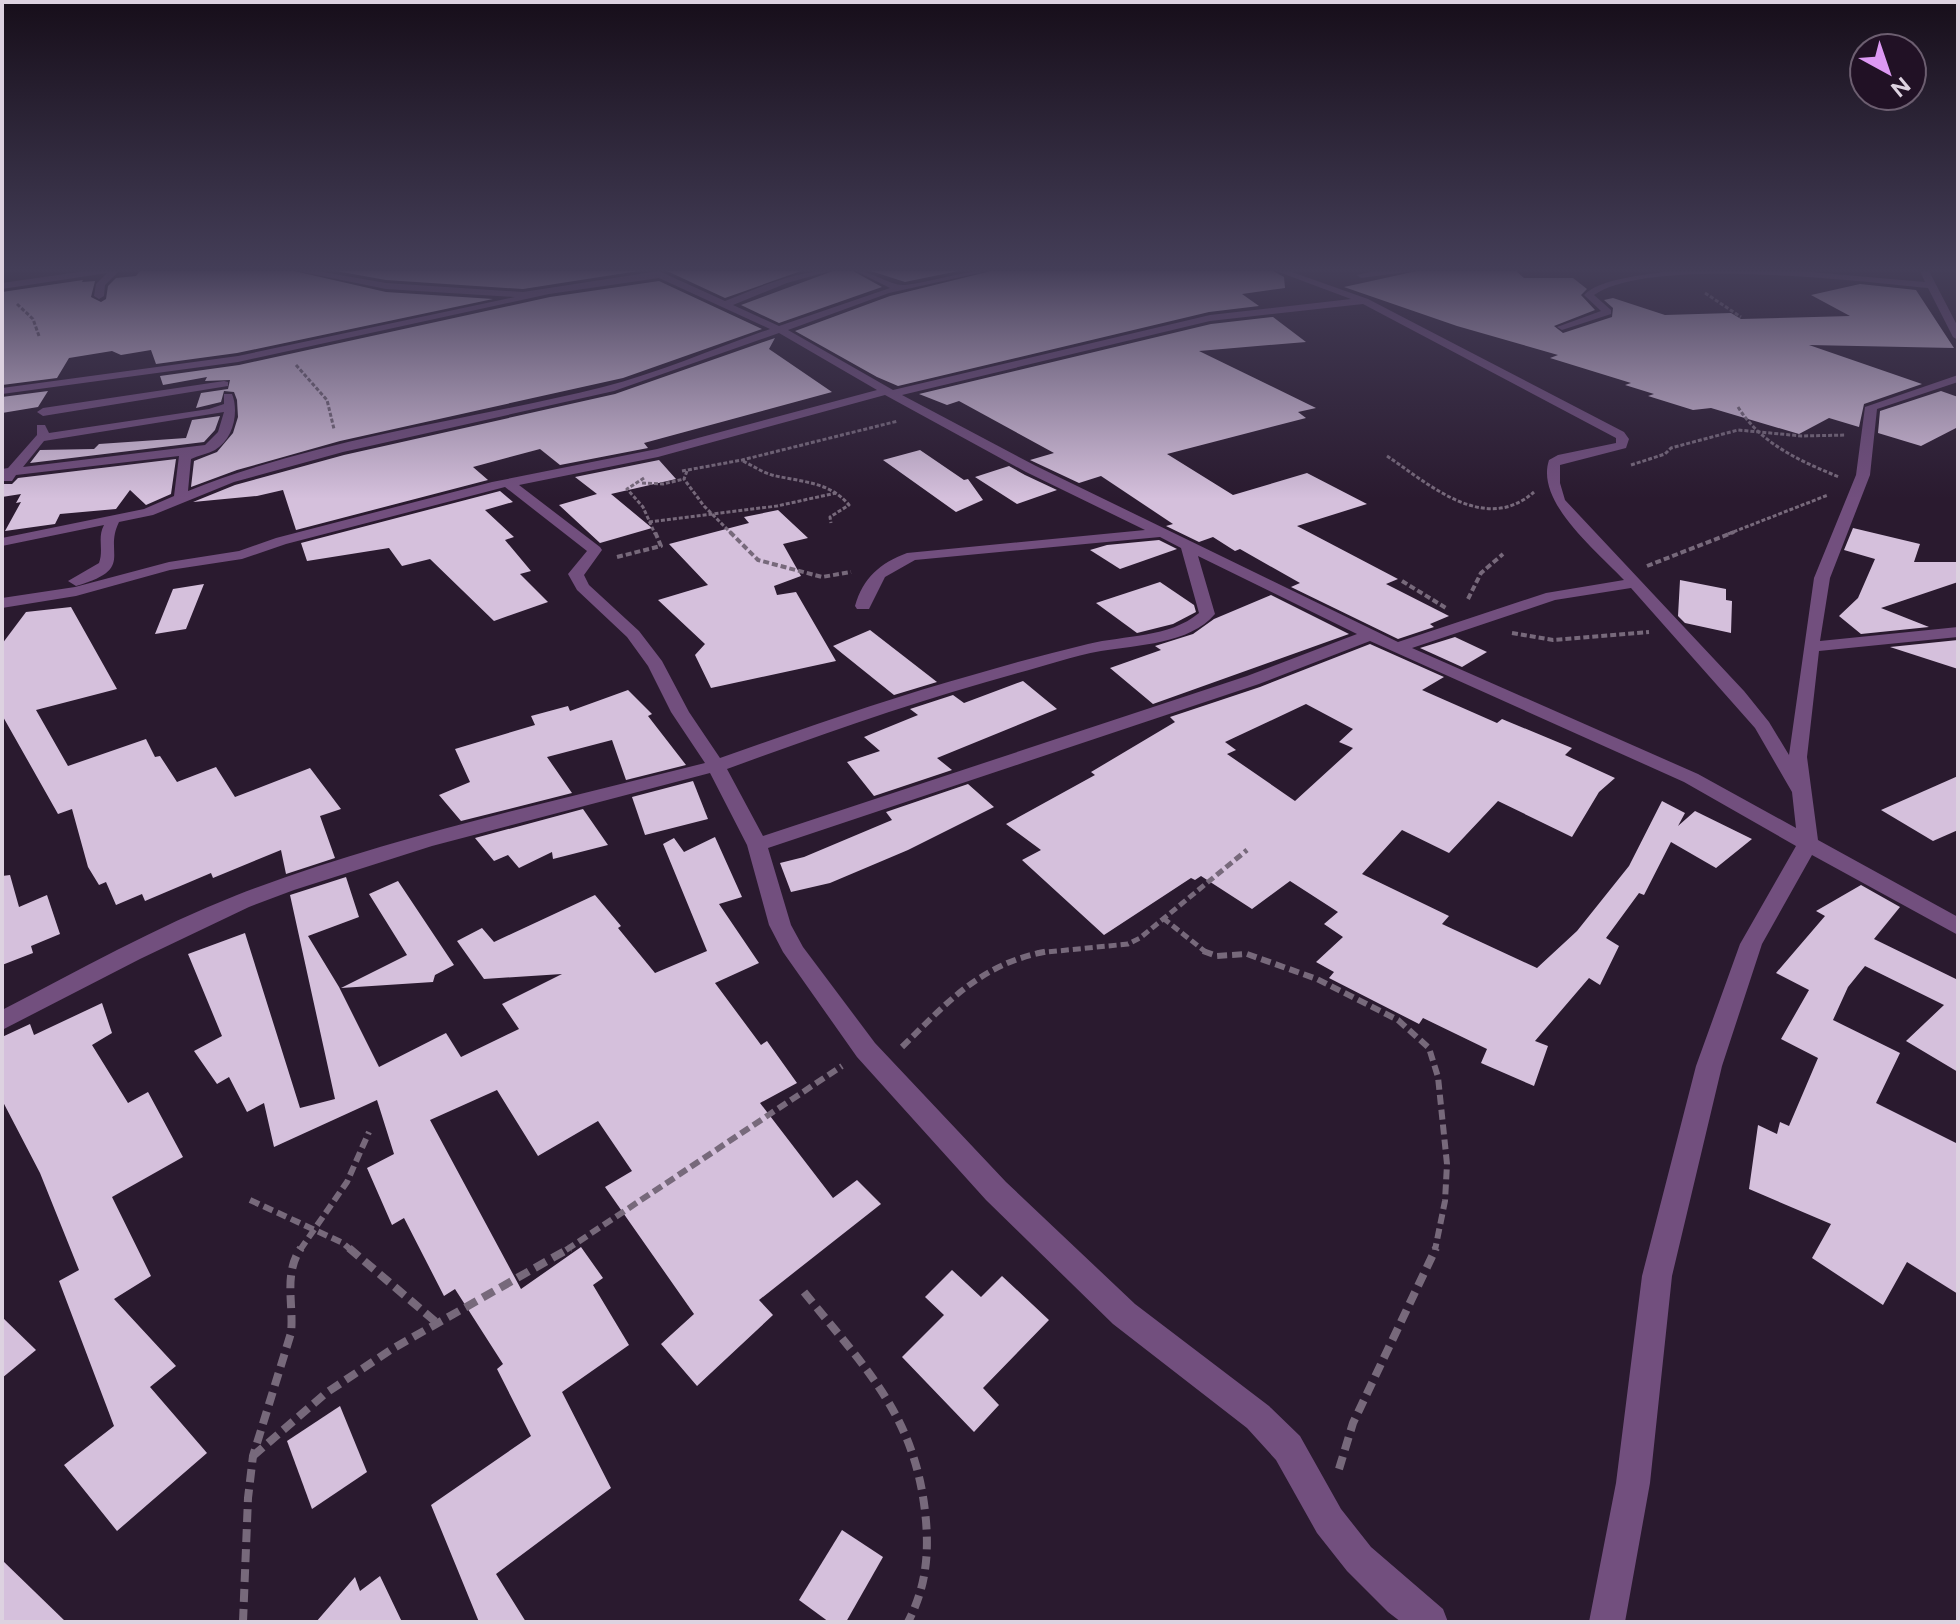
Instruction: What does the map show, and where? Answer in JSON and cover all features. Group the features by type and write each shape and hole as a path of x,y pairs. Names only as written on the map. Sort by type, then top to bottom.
{"street":[{"path":"2,391 216,363 293,347"},
{"path":"2,542 113,521 181,499 240,475 341,449 610,389 736,347"},
{"path":"810,347 926,414 1161,533 1397,648 1691,778 1958,927"},
{"path":"2,601 76,591 186,562 242,555 318,531 508,483 660,458 889,392 1085,347"},
{"path":"1451,347 1623,439 1622,445 1563,458 1554,463 1554,485 1559,501 1685,636 1763,726 1800,791"},
{"path":"181,499 185,457 214,446 231,416 231,406 216,363"},
{"path":"1607,1622 1633,1483 1657,1276 1709,1066 1751,944 1808,843 1798,757 1822,578 1858,487 1871,407 1958,378"},
{"path":"5,477 41,438 43,433 39,422 43,397 52,384"},
{"path":"43,412 224,384"},
{"path":"114,460 137,423 146,395"},
{"path":"41,438 210,412 231,406"},
{"path":"5,477 205,449"},
{"path":"508,483 595,550 576,574 582,587 645,647 680,712 716,766 757,845 780,925 794,952 874,1058 996,1191 1124,1314 1258,1417 1288,1448 1329,1521 1382,1582 1430,1622"},
{"path":"2,601 76,581 105,566 112,549 106,538 106,529 113,521"},
{"path":"863,606 871,581 893,564 922,555 1161,533"},
{"path":"2,1021 132,953 241,902 286,885 426,841 716,766 842,721 980,678 1092,648 1166,635 1195,624 1207,614 1188,546"},
{"path":"1397,648 1468,620 1630,578"},
{"path":"1811,647 1958,632"},
{"path":"757,845 1253,680 1370,635"}],"path":[{"path":"282,349 327,400 341,449"},
{"path":"1738,407 1754,430 1809,463 1858,487"},
{"path":"639,483 660,458 678,470 687,471 926,414"},
{"path":"1627,466 1665,454 1671,448 1738,430 1802,436 1867,435"},
{"path":"1387,456 1451,497 1494,510 1517,509 1536,489 1554,485"},
{"path":"742,460 771,475 787,476 836,493 849,505 830,517 831,523"},
{"path":"684,479 687,471"},
{"path":"620,486 663,484 684,479"},
{"path":"684,479 712,514 753,556 766,562 830,577 893,564"},
{"path":"582,568 660,547 661,542 648,522 643,507 627,489 631,486"},
{"path":"1630,578 1812,499 1858,487"},
{"path":"648,522 777,506 836,493"},
{"path":"1468,620 1475,581 1493,560 1503,554"},
{"path":"1402,581 1468,620 1526,637 1553,640 1649,632 1685,636"},
{"path":"253,1456 326,1393 437,1323 547,1262 874,1058 985,972 1026,957 1128,944 1149,933 1247,850"},
{"path":"1163,918 1206,953 1220,957 1242,953 1266,959 1367,1004 1410,1027 1429,1048 1440,1077 1449,1163 1442,1228 1433,1257 1353,1423 1339,1466 1329,1521"},
{"path":"243,1622 248,1498 253,1456 291,1333 293,1312 289,1277 296,1255 347,1182 369,1132"},
{"path":"250,1200 343,1243 437,1323"},
{"path":"804,1292 872,1378 901,1424 918,1461 929,1555 922,1596 908,1622"}],"building":[{"path":"2,347 266,347 156,364 151,350 121,355 112,351 69,358 57,378 2,385"},
{"path":"322,347 712,347 623,378 340,441 237,470 191,487 194,461 217,452 233,433 238,417 237,400 234,392 224,391 221,402 196,408 201,393 228,389 230,380 205,381 207,377 163,385 160,376 239,365"},
{"path":"750,347 770,347 769,349 832,392 644,443 648,448 560,465 540,449 473,467 488,480 296,530 283,490 257,496 193,502 235,485 344,455 615,394"},
{"path":"823,347 1063,347 898,386"},
{"path":"1116,347 1249,347 1199,351 1316,408 1298,412 1306,418 1167,454 1233,495 1307,473 1367,504 1297,526 1398,579 1386,584 1449,616 1430,624 1434,627 1398,639 1291,587 1300,583 1240,549 1235,551 1213,537 1199,542 1166,526 1173,524 1101,476 1079,483 1030,460 1054,453 959,401 947,405 919,394"},
{"path":"1529,347 1814,347 1922,384 1864,404 1859,427 1829,418 1799,434 1711,408 1693,410 1648,396 1654,394 1625,385 1631,383 1550,358 1558,355"},
{"path":"48,391 38,407 2,413 2,397"},
{"path":"1941,391 1958,397 1958,427 1921,446 1878,433 1880,411"},
{"path":"220,416 215,430 204,442 30,463 40,450 94,449 99,444 186,438 192,420"},
{"path":"920,450 964,480 968,479 983,500 956,512 883,460"},
{"path":"176,459 171,494 146,505 130,490 116,509 60,514 55,524 5,531 21,502 16,503 21,494 2,497 2,484 12,484 18,478"},
{"path":"659,460 676,479 611,494 652,528 600,543 559,505 597,494 575,477"},
{"path":"1009,466 1057,490 1017,504 975,477"},
{"path":"500,491 513,502 485,510 514,537 505,540 531,571 520,574 548,602 494,621 430,559 402,566 389,548 307,561 301,543"},
{"path":"778,510 808,538 783,544 801,576 774,586 777,595 796,592 836,661 711,688 695,655 705,644 658,600 708,585 669,544 749,523 744,517"},
{"path":"1853,528 1920,544 1914,562 1958,562 1958,582 1881,608 1929,627 1861,634 1839,616 1858,598 1875,559 1844,550"},
{"path":"1159,540 1177,549 1120,569 1090,550 1107,545"},
{"path":"1680,580 1726,589 1726,600 1732,601 1731,633 1685,623 1678,616"},
{"path":"1160,582 1194,605 1196,612 1173,624 1137,633 1096,603"},
{"path":"204,584 186,629 155,634 173,589"},
{"path":"1271,595 1349,634 1153,704 1110,668 1161,650 1155,646 1193,634 1214,619"},
{"path":"71,607 117,689 36,710 68,766 146,739 155,757 160,756 177,782 216,767 235,797 310,768 341,809 320,816 335,858 286,874 281,850 213,878 211,873 145,901 142,894 116,905 106,882 99,885 88,867 72,809 58,814 2,715 2,644 26,612"},
{"path":"870,630 937,682 894,695 833,646"},
{"path":"1455,637 1487,652 1462,667 1420,648"},
{"path":"1958,640 1958,669 1890,647"},
{"path":"1370,644 1444,677 1422,690 1497,723 1502,719 1572,748 1565,755 1615,778 1599,792 1572,837 1498,801 1449,853 1402,830 1362,874 1449,916 1442,924 1537,968 1577,931 1629,866 1662,801 1685,813 1678,826 1695,811 1752,839 1716,868 1671,842 1644,895 1639,893 1606,938 1619,946 1600,985 1589,978 1535,1041 1548,1046 1534,1086 1481,1063 1487,1049 1423,1018 1419,1024 1329,978 1334,972 1316,962 1343,937 1324,924 1338,912 1290,881 1252,909 1201,876 1195,880 1191,878 1104,935 1022,860 1041,850 1006,824 1095,775 1091,772 1175,722 1170,717 1260,687","holes":["1306,704 1353,729 1339,742 1353,748 1295,801 1227,754 1236,750 1225,742"]},
{"path":"1023,681 1057,709 937,758 952,770 874,796 847,762 880,751 864,737 918,715 910,709 953,695 964,703"},
{"path":"628,690 652,714 648,716 686,765 626,780 612,740 547,757 572,793 461,821 439,795 470,782 455,749 535,725 531,716 568,706 570,711"},
{"path":"1958,776 1958,830 1933,841 1881,810"},
{"path":"693,781 708,819 645,835 632,797"},
{"path":"968,784 994,807 908,850 830,883 791,892 780,863 804,857 892,820 886,812"},
{"path":"583,809 608,845 553,859 552,852 519,868 508,855 494,861 475,838"},
{"path":"715,837 742,897 719,904 759,963 715,983 761,1045 767,1041 797,1083 760,1103 833,1198 857,1180 881,1204 759,1300 773,1315 697,1386 661,1344 694,1314 605,1187 632,1171 598,1121 538,1156 497,1090 430,1120 521,1289 581,1247 603,1278 593,1285 629,1345 562,1392 611,1488 496,1574 526,1622 479,1622 431,1505 531,1436 497,1369 503,1364 455,1289 444,1296 404,1218 392,1225 367,1168 394,1154 377,1100 274,1147 264,1103 247,1112 229,1077 217,1084 194,1051 222,1036 188,954 245,933 300,1108 335,1099 290,895 346,877 359,917 308,936 339,987 379,1067 446,1033 461,1057 519,1029 502,1004 562,974 484,979 457,941 482,928 494,942 595,895 655,973 707,951 663,844 674,838 684,852"},
{"path":"10,875 19,907 47,895 60,934 31,946 33,953 2,965 2,876"},
{"path":"398,881 454,965 435,975 433,982 341,988 407,955 369,894"},
{"path":"1861,885 1900,907 1874,939 1958,980 1958,1072 1906,1041 1944,1005 1865,966 1848,987 1833,1020 1900,1053 1876,1103 1958,1144 1958,1294 1907,1262 1883,1305 1812,1258 1831,1224 1749,1189 1758,1125 1777,1134 1780,1122 1789,1126 1818,1058 1781,1039 1809,990 1776,973 1825,916 1816,911"},
{"path":"102,1003 112,1033 92,1045 128,1103 148,1092 183,1157 112,1197 151,1276 114,1299 176,1366 150,1387 207,1453 117,1531 64,1465 114,1426 59,1281 79,1270 40,1173 2,1100 2,1037 30,1024 34,1035"},
{"path":"952,1270 981,1297 1002,1276 1049,1320 983,1388 999,1405 974,1432 902,1357 944,1315 925,1297"},
{"path":"2,1317 36,1350 2,1378"},
{"path":"340,1406 367,1472 312,1509 287,1441"},
{"path":"842,1530 883,1557 846,1622 829,1622 799,1600"},
{"path":"2,1560 66,1622 2,1622"},
{"path":"380,1576 402,1622 316,1622 355,1577 360,1591"}]}
